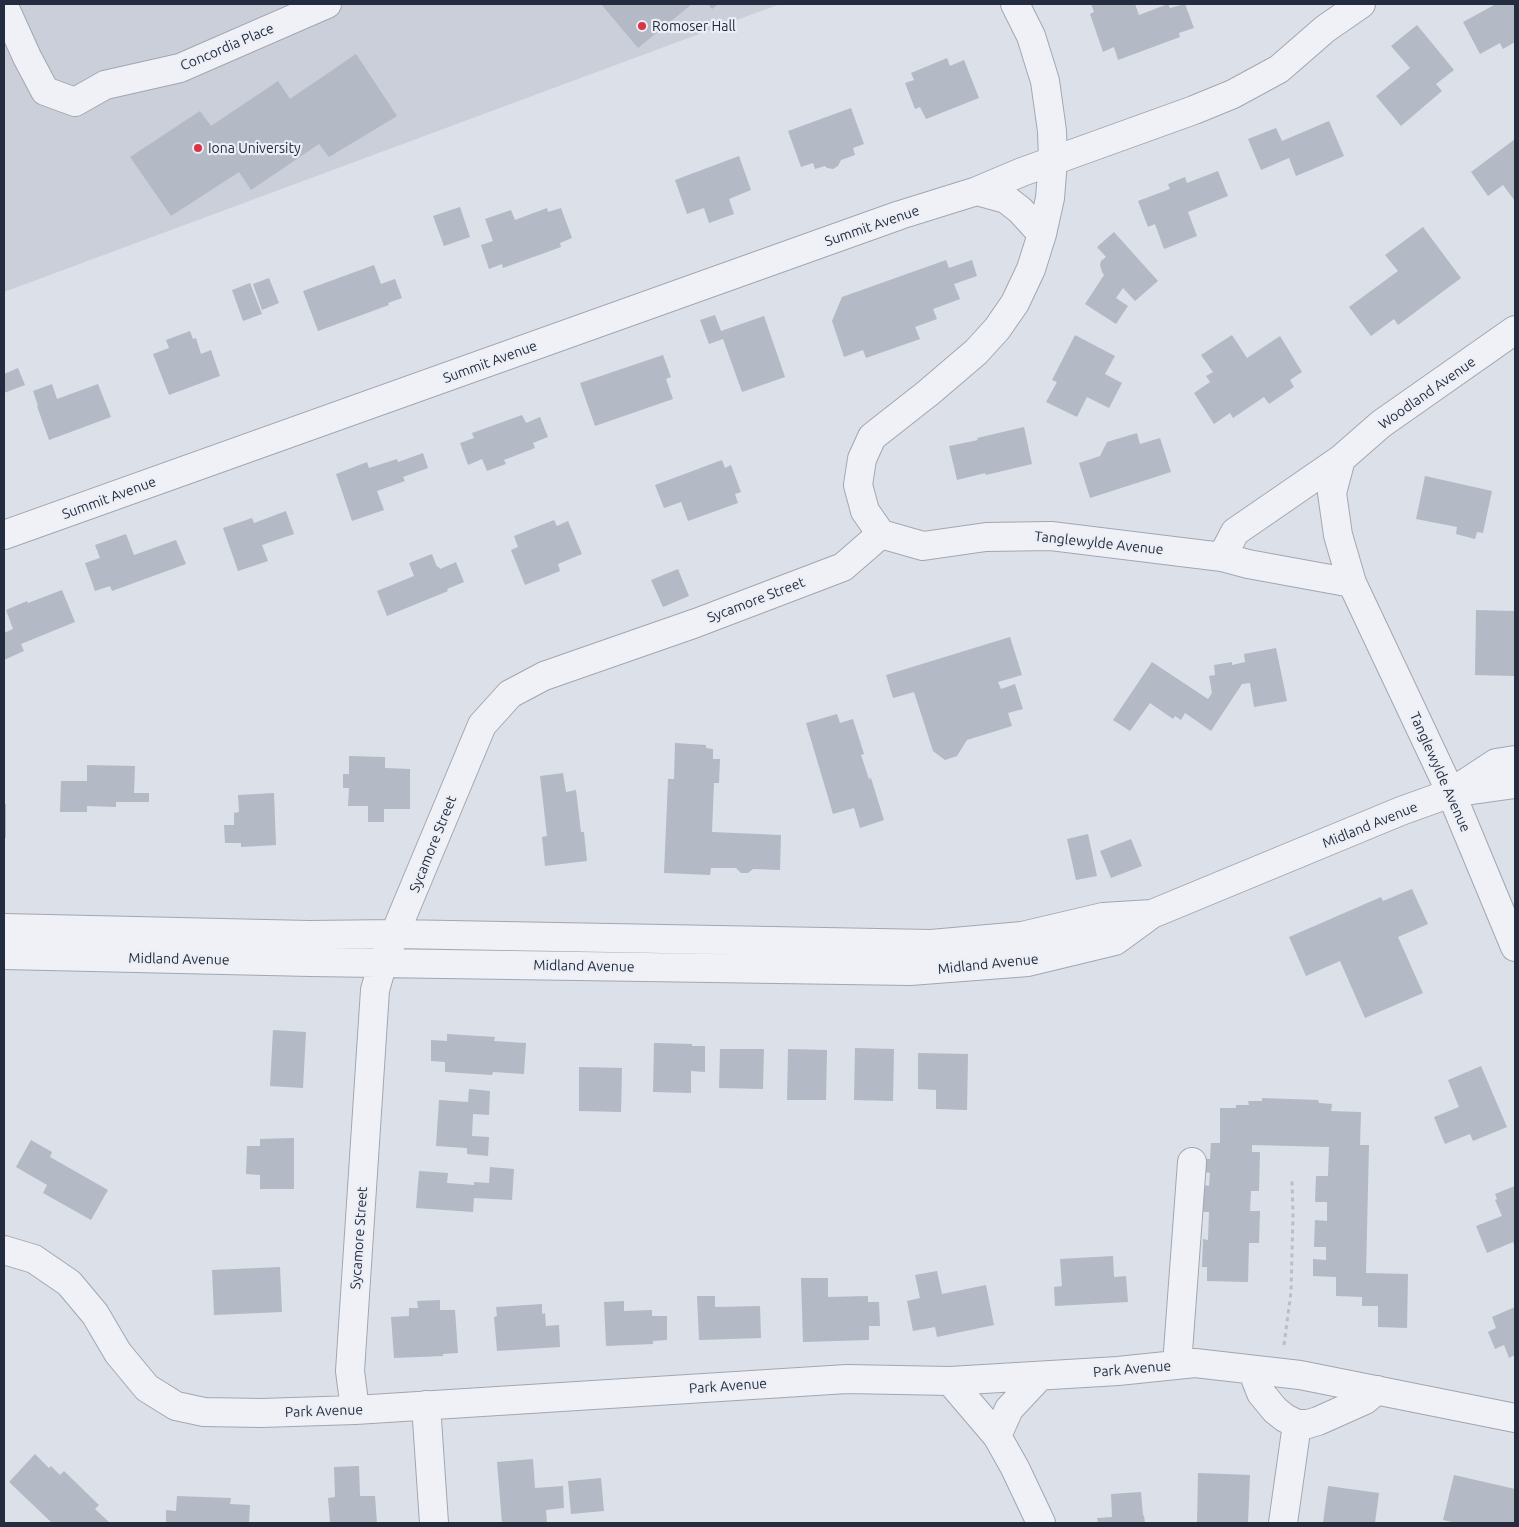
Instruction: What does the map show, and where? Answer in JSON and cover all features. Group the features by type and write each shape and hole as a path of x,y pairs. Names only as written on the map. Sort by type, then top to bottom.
{"street":[{"name":"Concordia Place","path":"4,6 45,91 75,102 105,85 180,68 327,4"},
{"path":"881,534 865,511 858,484 862,459 872,437 928,394 976,352 997,329 1015,303 1031,269 1042,234 1050,198 1053,161 1052,132 1045,81 1030,36 1015,4"},
{"name":"Summit Avenue","path":"4,535 900,215 977,191 1053,161 1185,114 1234,94 1279,69 1325,29 1361,4"},
{"path":"977,191 1006,199 1020,210 1042,234"},
{"name":"Woodland Avenue","path":"1222,557 1236,532 1341,459 1382,424 1515,330"},
{"path":"1341,459 1332,493 1338,534 1352,583"},
{"name":"Tanglewylde Avenue","path":"881,534 923,546 986,537 1051,536 1222,557 1248,564 1352,583 1451,793 1515,947"},
{"name":"Sycamore Street","path":"355,1410 350,1371 375,990 383,962 482,724 510,694 544,676 696,623 843,567 881,534"},
{"name":"Midland Avenue","path":"1451,793 1496,763 1515,760"},
{"name":"Midland Avenue","path":"4,955 301,962 910,971 1028,962 1115,941 1152,914 1401,811 1451,793 1515,784"},
{"name":"Midland Avenue","path":"4,928 309,935 396,934 931,944 1022,936 1103,918 1152,914"},
{"path":"1177,1365 1192,1162"},
{"name":"Park Avenue","path":"4,1250 34,1259 69,1283 95,1314 118,1353 147,1388 176,1406 204,1412 261,1413 355,1410 848,1379 950,1381 1118,1371 1195,1363 1300,1375 1515,1418"},
{"path":"1252,1370 1261,1393 1275,1410 1297,1424 1308,1424 1318,1421 1366,1400 1377,1390"},
{"path":"997,1436 1009,1409 1040,1376"},
{"path":"950,1381 997,1436 1015,1468 1040,1523"},
{"path":"426,1405 434,1523"},
{"path":"1283,1523 1297,1424"}],"path":[{"path":"1280,1373 1291,1292 1292,1180"}],"shaded area":[{"name":"Iona University","path":"4,4 780,4 4,292"}],"building":[{"name":"Romoser Hall","path":"601,4 692,4 638,48"},
{"name":"Romoser Hall","path":"708,4 718,4 712,9"},
{"path":"1091,4 1135,4 1139,15 1168,4 1170,8 1185,4 1194,28 1179,33 1180,37 1118,60 1114,47 1103,52 1090,14 1094,12"},
{"path":"1496,4 1515,4 1515,42 1503,49 1500,43 1480,54 1463,22"},
{"path":"1417,25 1454,70 1436,84 1442,91 1401,126 1376,96 1410,68 1391,46"},
{"path":"356,54 397,116 329,157 319,144 251,190 239,172 171,216 130,157 200,111 211,126 278,81 290,99"},
{"path":"947,58 950,66 964,60 979,98 926,119 920,107 915,109 905,83 914,80 911,73"},
{"path":"851,108 864,144 853,148 855,155 841,160 838,166 833,169 825,166 815,169 813,163 801,167 788,131"},
{"path":"1329,121 1344,156 1296,176 1289,158 1261,170 1248,139 1276,128 1282,141"},
{"path":"1515,139 1515,201 1503,185 1488,196 1471,172"},
{"path":"739,156 751,190 729,199 734,214 709,223 704,208 687,214 675,180"},
{"path":"1218,171 1228,196 1188,212 1197,236 1164,249 1155,224 1148,227 1138,201 1170,189 1168,184 1185,177 1187,183"},
{"path":"460,207 470,237 444,246 433,216"},
{"path":"547,208 548,212 561,208 572,238 560,243 561,247 503,268 502,264 489,269 481,245 493,241 485,219 511,210 515,220"},
{"path":"1423,227 1461,278 1398,325 1394,319 1371,336 1349,307 1398,271 1385,255"},
{"path":"1114,232 1158,281 1135,301 1123,288 1116,298 1128,306 1116,324 1085,304 1104,275 1100,265 1101,261 1106,257 1097,247"},
{"path":"946,260 949,268 972,260 977,276 954,284 960,299 933,309 937,319 915,327 920,339 866,358 863,350 844,357 832,321 842,297"},
{"path":"374,265 381,284 395,279 402,298 388,303 389,305 318,331 303,291"},
{"path":"269,278 279,303 262,310 253,284"},
{"path":"250,283 262,314 243,321 232,290"},
{"path":"715,315 721,331 764,316 785,377 742,392 723,339 709,344 700,320"},
{"path":"190,331 193,339 196,338 201,354 211,350 220,376 169,395 153,354 169,348 166,340"},
{"path":"1075,335 1115,356 1105,374 1122,383 1109,408 1087,397 1077,417 1046,402 1057,382 1052,380"},
{"path":"1232,335 1247,358 1280,336 1302,372 1290,380 1294,387 1269,404 1264,397 1233,418 1230,413 1214,424 1194,393 1210,382 1206,376 1213,372 1201,355"},
{"path":"663,355 671,377 666,379 673,399 595,426 580,383"},
{"path":"18,368 25,385 4,393 4,374"},
{"path":"52,384 57,399 98,384 111,417 49,440 33,391"},
{"path":"522,415 526,423 540,417 548,437 533,443 535,448 504,460 506,464 487,471 482,459 468,465 460,443 474,438 472,433"},
{"path":"1024,427 1032,464 957,480 949,446"},
{"path":"1137,433 1140,444 1160,438 1171,472 1090,498 1079,463 1100,456 1107,442"},
{"path":"423,453 428,468 403,477 405,481 377,491 384,510 352,521 336,474 367,462 369,468 397,459 398,462"},
{"path":"722,460 725,468 731,465 741,492 735,494 738,503 688,521 681,502 664,508 655,485"},
{"path":"1425,476 1492,491 1483,533 1477,532 1475,539 1456,534 1457,527 1416,519"},
{"path":"286,511 294,534 262,545 268,561 238,571 223,528 252,518 254,523"},
{"path":"554,520 557,526 568,521 582,554 558,564 560,571 525,585 511,550 518,547 514,536"},
{"path":"126,534 134,555 176,540 186,564 112,591 110,586 95,591 85,563 100,558 95,545"},
{"path":"432,554 437,567 440,569 456,562 464,582 447,589 448,591 387,616 377,591 414,576 409,563"},
{"path":"678,569 689,596 663,607 651,580"},
{"path":"62,590 75,622 21,644 24,651 4,660 4,633 13,629 6,610"},
{"path":"1476,610 1515,611 1515,676 1475,675"},
{"path":"1010,637 1022,675 998,682 1001,689 1015,684 1023,709 1008,713 1012,726 967,740 957,756 945,760 933,751 914,692 893,698 886,675"},
{"path":"1276,648 1287,701 1254,707 1250,683 1242,684 1211,731 1185,713 1181,720 1175,716 1173,719 1150,703 1130,731 1113,720 1152,662 1208,699 1212,693 1209,676 1215,675 1214,665 1232,662 1232,665 1245,662 1244,654"},
{"path":"837,714 840,723 853,719 864,754 861,755 869,779 871,778 884,820 860,828 854,808 833,814 806,723"},
{"path":"675,743 706,745 706,748 713,749 713,759 720,759 719,783 714,783 712,832 781,835 780,870 753,869 748,873 741,873 736,868 711,868 710,875 664,873 668,779 674,779"},
{"path":"349,756 385,757 385,768 410,769 410,809 384,809 384,822 368,822 368,806 348,806 349,788 343,788 343,774 349,774"},
{"path":"87,765 135,766 134,793 149,793 149,802 116,802 116,807 87,806 87,812 60,812 61,781 87,781"},
{"path":"563,773 566,792 576,790 587,861 545,866 542,837 547,836 540,776"},
{"path":"274,793 276,845 241,847 241,843 225,843 224,825 234,825 234,813 239,812 238,795"},
{"path":"4,804 6,804 6,838 4,838"},
{"path":"1088,834 1097,876 1076,880 1067,839"},
{"path":"1131,839 1142,866 1111,878 1100,851"},
{"path":"1412,889 1428,924 1398,937 1423,993 1365,1018 1340,961 1306,976 1289,937 1381,897 1383,901"},
{"path":"273,1030 306,1032 303,1088 270,1086"},
{"path":"447,1034 495,1037 494,1041 526,1043 524,1074 493,1072 492,1075 445,1072 445,1062 431,1061 431,1040 447,1041"},
{"path":"654,1043 705,1046 705,1072 691,1071 691,1093 653,1092"},
{"path":"855,1048 894,1049 893,1101 854,1100"},
{"path":"720,1049 764,1049 763,1089 719,1088"},
{"path":"788,1049 827,1050 826,1100 787,1100"},
{"path":"918,1053 968,1054 967,1110 936,1109 936,1090 918,1089"},
{"path":"1481,1066 1507,1127 1473,1141 1470,1134 1445,1144 1434,1117 1459,1107 1448,1080"},
{"path":"579,1067 622,1068 621,1112 579,1111"},
{"path":"469,1089 490,1091 489,1115 473,1114 472,1136 489,1137 488,1156 467,1154 467,1148 436,1146 439,1100 468,1102"},
{"path":"1262,1098 1318,1100 1319,1103 1332,1104 1331,1111 1361,1112 1360,1145 1369,1145 1366,1273 1408,1274 1407,1328 1378,1327 1378,1306 1362,1306 1362,1297 1336,1296 1336,1277 1313,1276 1313,1259 1326,1260 1326,1247 1314,1247 1315,1220 1327,1221 1327,1202 1315,1202 1316,1176 1328,1176 1329,1147 1252,1145 1252,1152 1260,1152 1259,1191 1251,1191 1250,1211 1260,1211 1259,1243 1249,1243 1248,1282 1207,1281 1207,1267 1202,1267 1203,1239 1208,1240 1209,1212 1203,1212 1204,1185 1209,1186 1210,1173 1204,1172 1205,1159 1210,1159 1211,1143 1220,1143 1220,1108 1236,1108 1236,1105 1249,1105 1248,1101 1262,1101"},
{"path":"294,1138 294,1189 260,1189 260,1175 246,1174 247,1146 260,1146 260,1139"},
{"path":"31,1140 52,1152 50,1157 108,1190 91,1220 43,1193 47,1185 16,1167"},
{"path":"490,1167 514,1169 512,1200 474,1198 473,1212 416,1208 419,1171 448,1173 447,1183 474,1185 474,1182 489,1183"},
{"path":"1515,1186 1515,1248 1513,1242 1487,1253 1476,1226 1502,1216 1495,1200 1497,1199 1495,1194"},
{"path":"1113,1256 1114,1277 1126,1276 1128,1302 1055,1306 1054,1287 1062,1286 1060,1259"},
{"path":"280,1267 282,1312 214,1315 212,1270"},
{"path":"937,1271 942,1294 986,1285 994,1325 937,1337 935,1327 913,1331 907,1301 920,1298 915,1275"},
{"path":"801,1278 828,1278 828,1297 868,1296 868,1302 879,1302 880,1326 869,1326 869,1340 803,1342"},
{"path":"697,1296 715,1296 715,1307 760,1306 761,1338 699,1340"},
{"path":"440,1300 440,1310 455,1310 458,1353 443,1354 443,1356 394,1358 391,1317 409,1316 409,1308 418,1308 417,1301"},
{"path":"624,1301 624,1311 652,1310 652,1316 667,1316 667,1340 653,1341 653,1344 606,1346 604,1302"},
{"path":"542,1304 542,1314 545,1313 546,1326 559,1325 560,1347 497,1351 494,1317 497,1316 496,1307"},
{"path":"1515,1307 1515,1355 1509,1358 1504,1345 1495,1349 1488,1332 1496,1328 1492,1317"},
{"path":"35,1454 49,1468 51,1466 60,1475 64,1471 99,1505 95,1509 110,1523 52,1523 9,1482"},
{"path":"533,1459 535,1488 563,1486 564,1508 546,1510 547,1523 502,1523 497,1462"},
{"path":"359,1466 360,1496 375,1496 377,1523 330,1523 328,1498 335,1497 334,1467"},
{"path":"1198,1473 1250,1475 1248,1523 1197,1523"},
{"path":"1454,1475 1515,1489 1515,1523 1456,1523 1443,1520"},
{"path":"601,1478 604,1511 571,1514 568,1481"},
{"path":"1328,1486 1379,1493 1375,1523 1323,1523"},
{"path":"1141,1492 1145,1523 1098,1523 1097,1518 1112,1517 1111,1494"},
{"path":"177,1496 231,1498 230,1504 250,1505 249,1523 166,1523 166,1510 176,1511"}],"place":[{"name":"Romoser Hall","path":"642,26"},
{"name":"Iona University","path":"198,148"}]}
